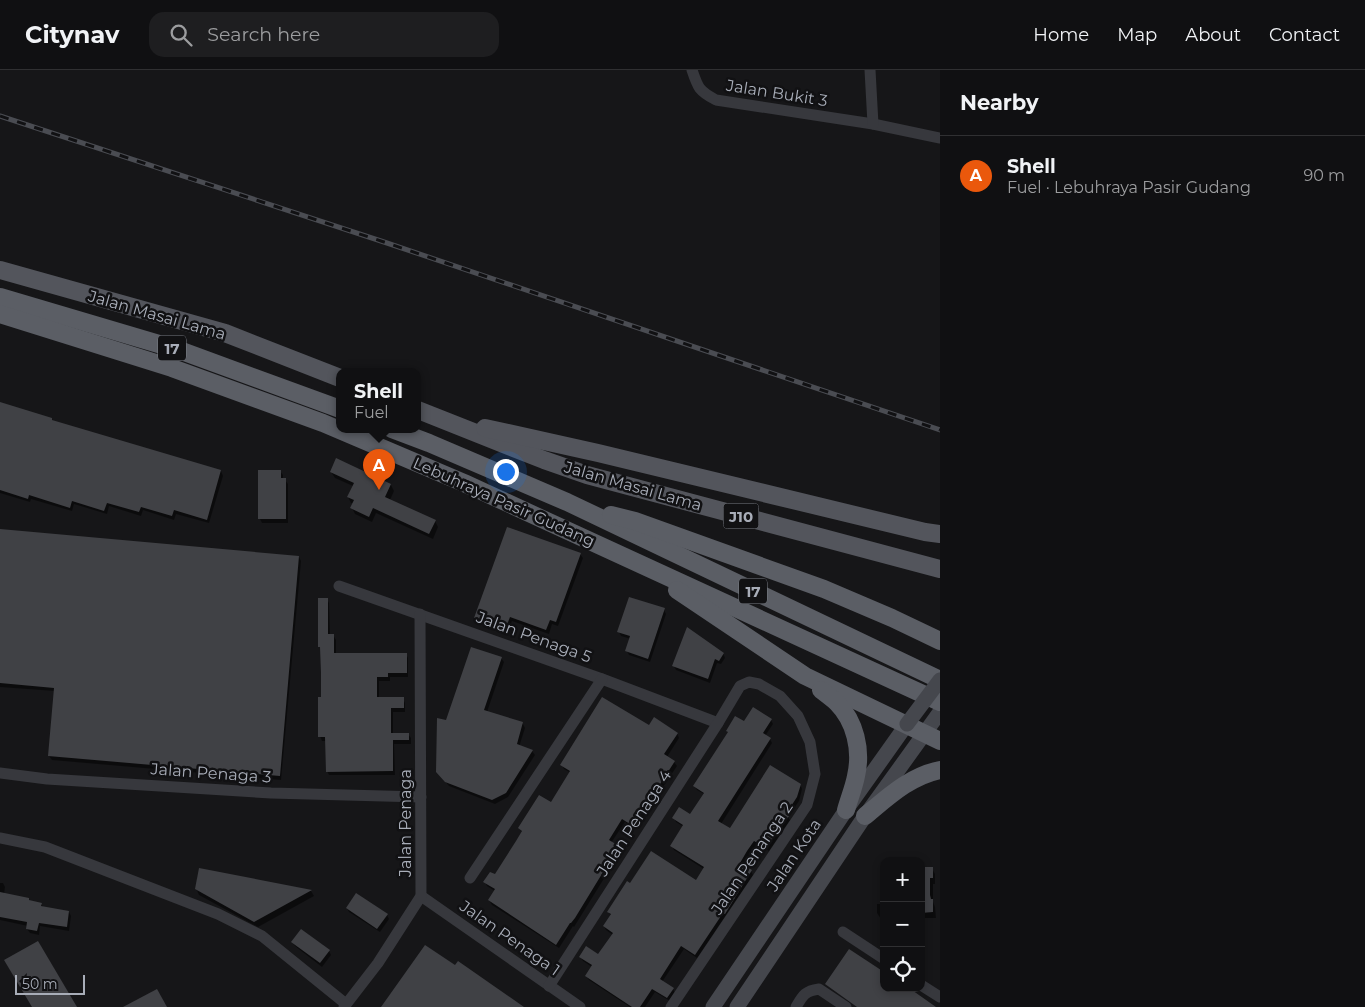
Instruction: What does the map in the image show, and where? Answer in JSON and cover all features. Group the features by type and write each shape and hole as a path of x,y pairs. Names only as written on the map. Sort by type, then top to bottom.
{"highway":[{"name":"17","path":"0,297 179,350 336,408"},
{"name":"Lebuhraya Pasir Gudang","path":"0,314 172,368 336,429"},
{"name":"Lebuhraya Pasir Gudang","path":"345,433 464,483 940,702"},
{"name":"Lebuhraya Pasir Gudang","path":"403,433 567,502 940,680"},
{"path":"567,502 635,521 824,590 892,618 940,641"},
{"path":"610,550 682,593 805,676 837,703 848,718 855,733 858,753 857,774 846,810"},
{"path":"892,618 927,626 940,626"},
{"path":"805,676 933,737"},
{"path":"865,816 898,789 915,779 940,770"}],"main road":[{"name":"Jalan Masai Lama","path":"0,270 226,333 336,376"},
{"name":"Jalan Masai Lama","path":"421,411 587,475 940,569"},
{"path":"445,421 552,442 940,534"},
{"path":"544,460 541,452 542,447 552,442"},
{"name":"Jalan Kota","path":"713,1007 846,810 940,680"},
{"path":"737,1007 865,816 933,737 940,712"}],"street":[{"name":"Jalan Bukit 3","path":"692,70 698,87 705,94 716,100 873,124 940,138"},
{"path":"870,70 873,124"},
{"name":"Jalan Penaga 5","path":"339,586 602,678 718,723"},
{"name":"Jalan Penaga","path":"345,1006 378,963 421,896 420,614"},
{"path":"470,878 602,678"},
{"name":"Jalan Penaga 4","path":"550,986 740,686 749,682"},
{"name":"Jalan Penanga 2","path":"671,1007 807,805 815,774 810,742 798,716 780,696 759,684 749,682"},
{"name":"Jalan Penaga 3","path":"0,773 56,779 271,794 421,797"},
{"path":"0,838 45,847 218,914 250,929 262,936 345,1006"},
{"name":"Jalan Penaga 1","path":"421,896 580,1007"},
{"path":"843,932 880,957"},
{"path":"925,987 940,997"},
{"path":"796,1007 810,990 819,989 846,1007"}],"building":[{"path":"0,402 52,418 52,420 221,470 207,520 174,510 172,516 141,507 139,512 107,503 104,511 72,501 70,508 29,495 28,499 0,490"},
{"path":"336,458 391,484 385,497 436,520 429,534 373,508 369,517 350,508 354,500 347,497 354,483 330,472"},
{"path":"258,470 281,470 281,478 286,478 286,519 258,519"},
{"path":"507,527 581,553 556,622 550,620 546,630 510,617 505,630 474,618"},
{"path":"0,529 299,556 280,776 48,756 54,688 0,683"},
{"path":"629,597 665,608 648,659 625,651 630,636 617,632"},
{"path":"318,598 328,598 328,634 334,634 334,653 407,653 407,673 388,673 388,677 377,677 377,697 404,697 404,708 391,708 391,733 409,733 409,740 393,740 393,771 326,772 325,737 318,737 318,697 321,697 321,673 320,647 318,647"},
{"path":"687,627 724,653 719,661 715,659 708,679 672,666"},
{"path":"471,647 502,657 484,710 523,722 517,744 533,750 506,793 492,800 445,782 436,772 437,718 446,720"},
{"path":"602,697 649,725 654,717 678,733 664,754 675,761 633,826 622,819 609,840 619,846 575,918 556,945 488,900 495,889 483,882 490,872 495,874 522,831 518,828 539,795 551,802 570,771 560,765"},
{"path":"753,707 772,719 763,733 771,738 718,821 730,828 770,765 801,784 797,797 786,814 789,816 766,848 754,841 747,851 740,863 752,870 725,914 723,913 695,955 681,946 660,979 674,988 667,998 652,989 640,1007 632,1007 585,976 592,965 579,957 586,946 598,954 613,933 603,926 611,914 607,912 627,881 630,883 651,851 696,880 704,867 670,846 683,825 672,818 679,807 690,814 704,793 693,786 728,732 726,731 735,716 744,721"},
{"path":"925,867 933,867 933,878 930,878 930,895 931,899 933,899 933,912 925,913"},
{"path":"199,868 312,890 254,922 195,889"},
{"path":"0,892 29,898 29,900 42,903 41,906 69,911 67,927 39,923 37,931 26,929 27,922 0,917"},
{"path":"356,893 388,914 377,929 346,908"},
{"path":"301,929 330,950 320,963 291,942"},
{"path":"38,941 77,1007 32,1007 4,960"},
{"path":"425,945 455,965 458,961 524,1007 381,1007"},
{"path":"849,949 880,969 880,992 915,992 936,1007 857,1007 825,984"},
{"path":"157,989 167,1007 123,1007"}],"railway":[{"path":"0,116 381,241 940,430"}],"place":[{"name":"Shell","path":"379,490"}]}
